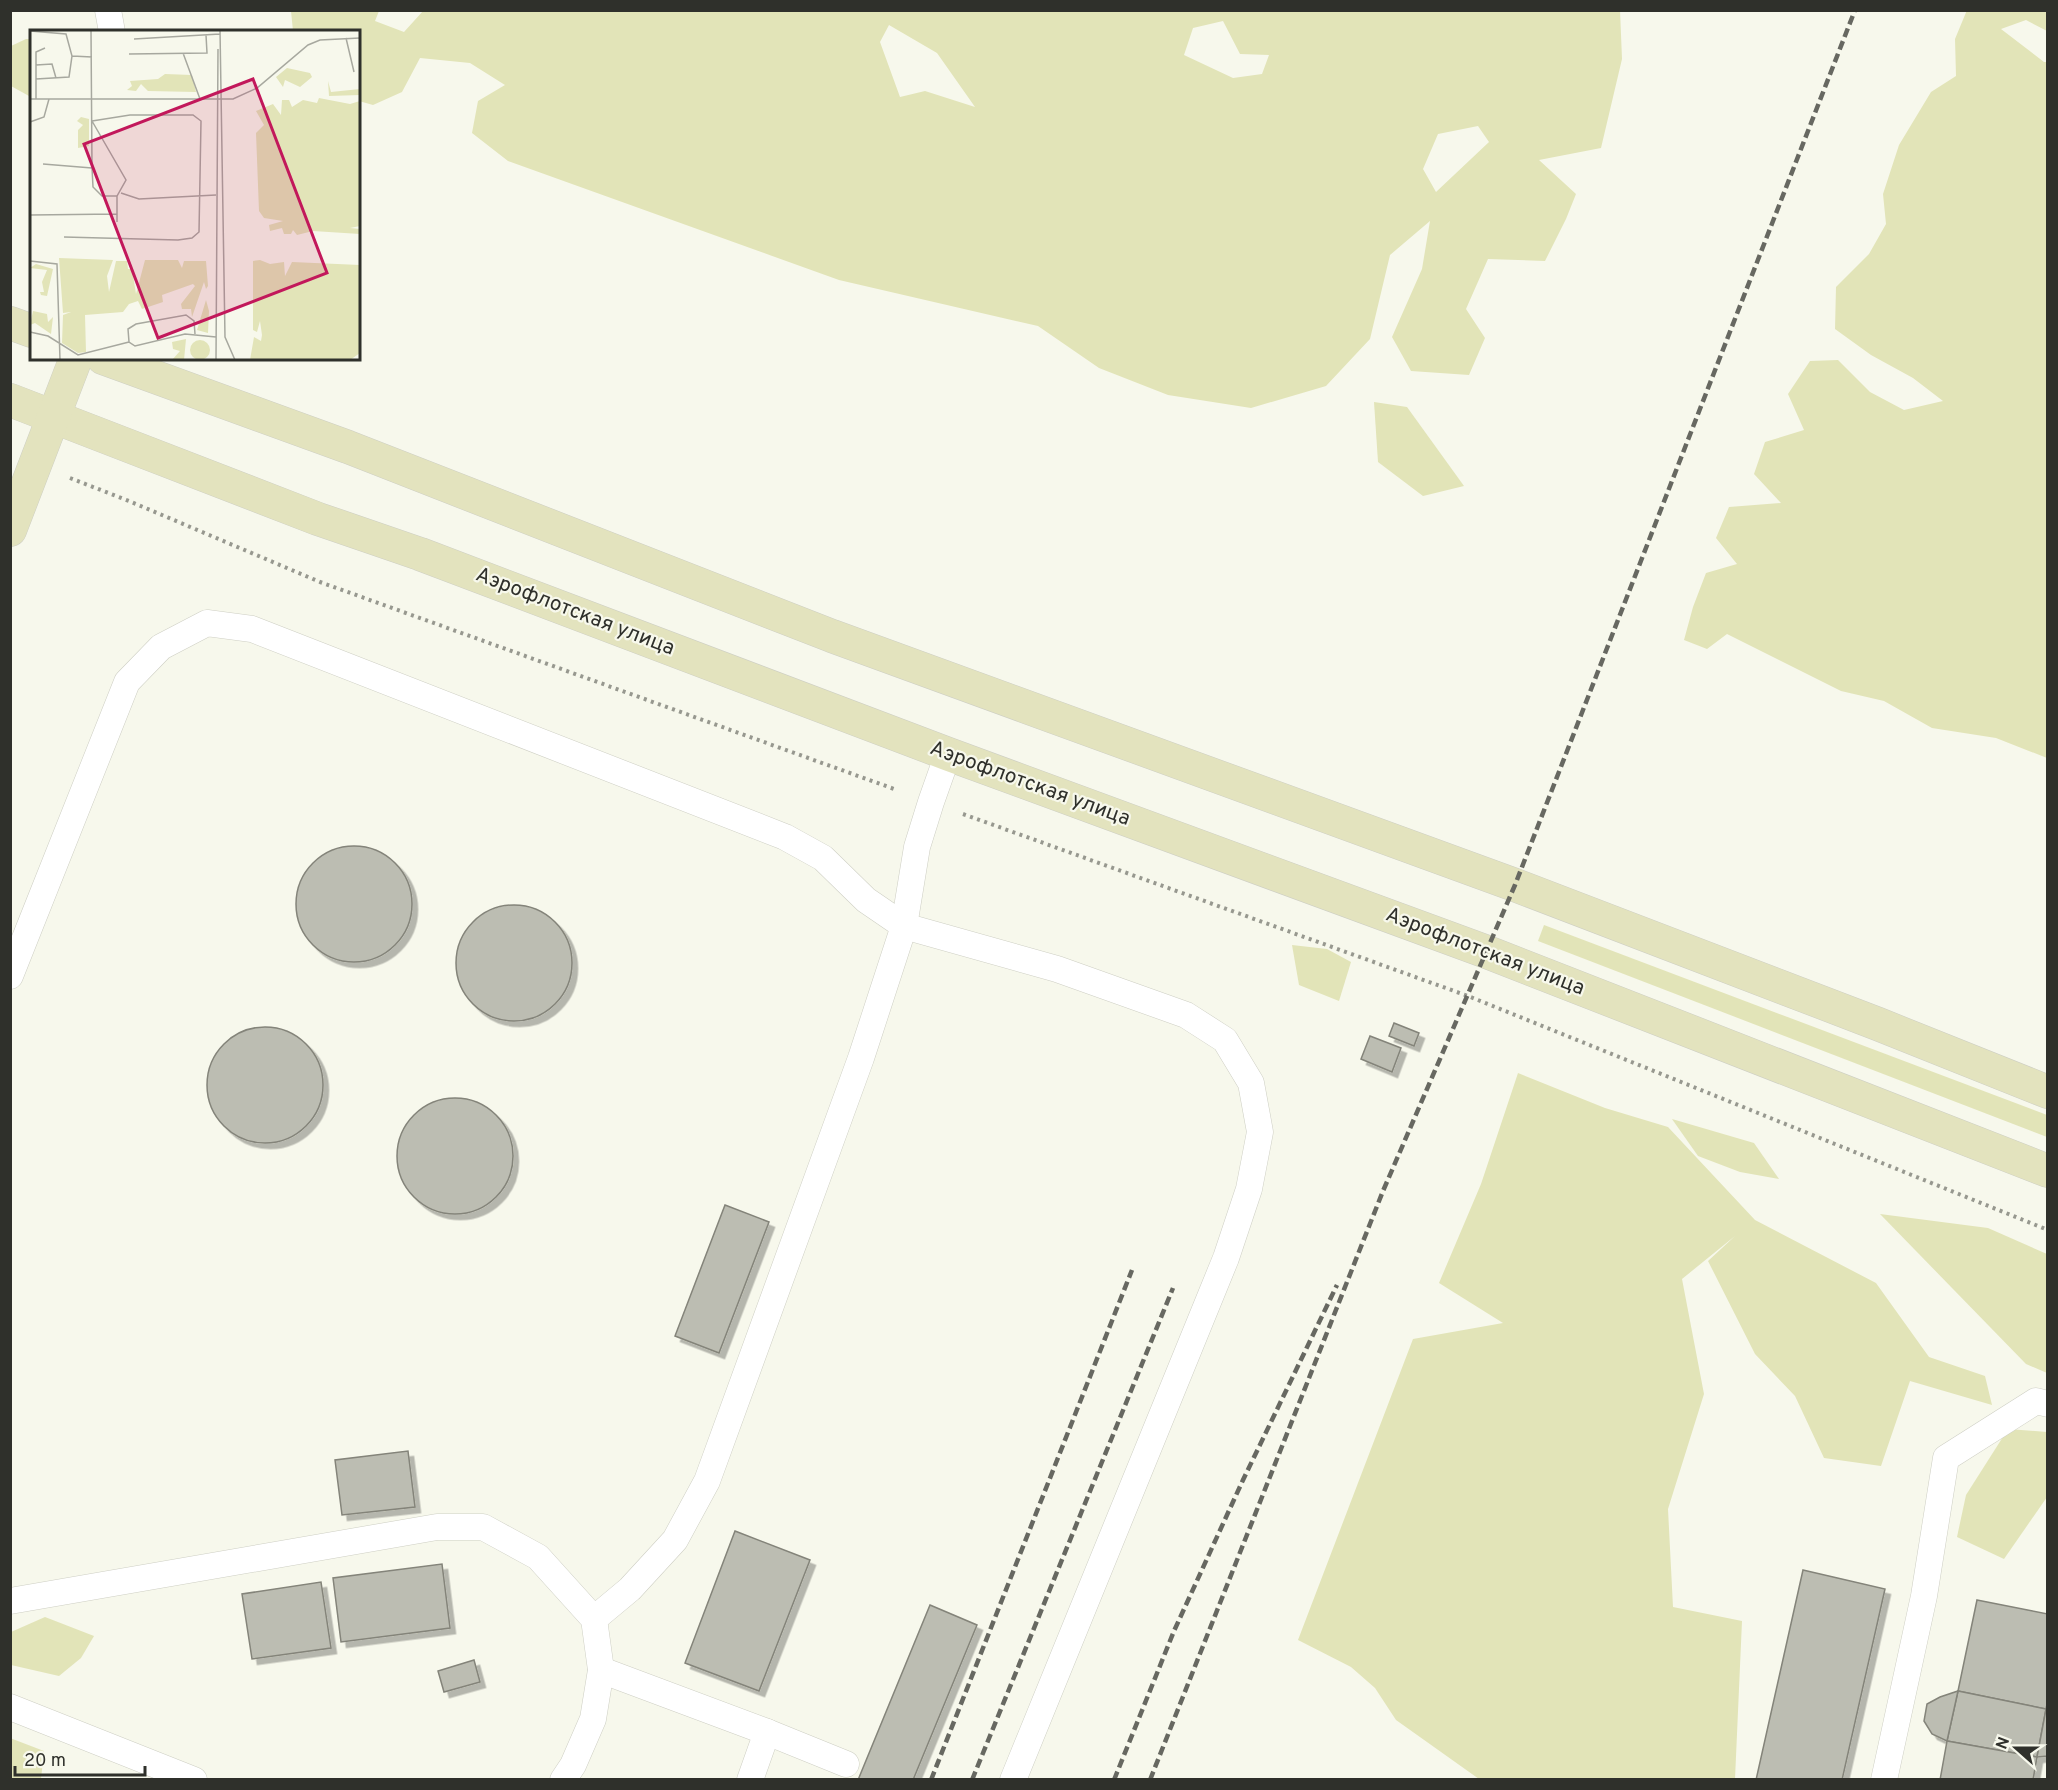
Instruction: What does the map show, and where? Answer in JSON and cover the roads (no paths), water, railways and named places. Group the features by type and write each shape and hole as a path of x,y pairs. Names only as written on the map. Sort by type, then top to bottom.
{"main road":[{"path":"10,323 30,331"},
{"path":"10,530 75,360"},
{"path":"109,360 348,447 832,636 1515,885 1878,1024 2048,1092"},
{"name":"Аэрофлотская улица","path":"10,400 318,519 431,558 948,754 1487,952 2048,1171"}],"lane":[{"path":"108,10 112,30"},
{"path":"10,976 127,682 161,647 207,623 252,629 785,837 823,858 866,900 904,926 1057,969 1186,1015 1226,1040 1251,1083 1260,1132 1249,1189 1226,1258 1013,1779"},
{"path":"594,1619 630,1589 675,1539 707,1481 861,1058 904,926 917,847 948,754"},
{"path":"1884,1779 1924,1596 1946,1458 2036,1401 2048,1404"},
{"path":"10,1602 437,1527 483,1527 538,1557 594,1619 601,1670 593,1719 573,1765 563,1779"},
{"path":"601,1670 846,1764"},
{"path":"10,1707 194,1779"},
{"path":"750,1779 767,1732"}],"railway":[{"path":"1150,1780 1383,1191 1515,885 1855,10"},
{"path":"931,1780 1132,1270"},
{"path":"1114,1780 1174,1631 1243,1480 1337,1285"},
{"path":"972,1780 1173,1288"}]}
